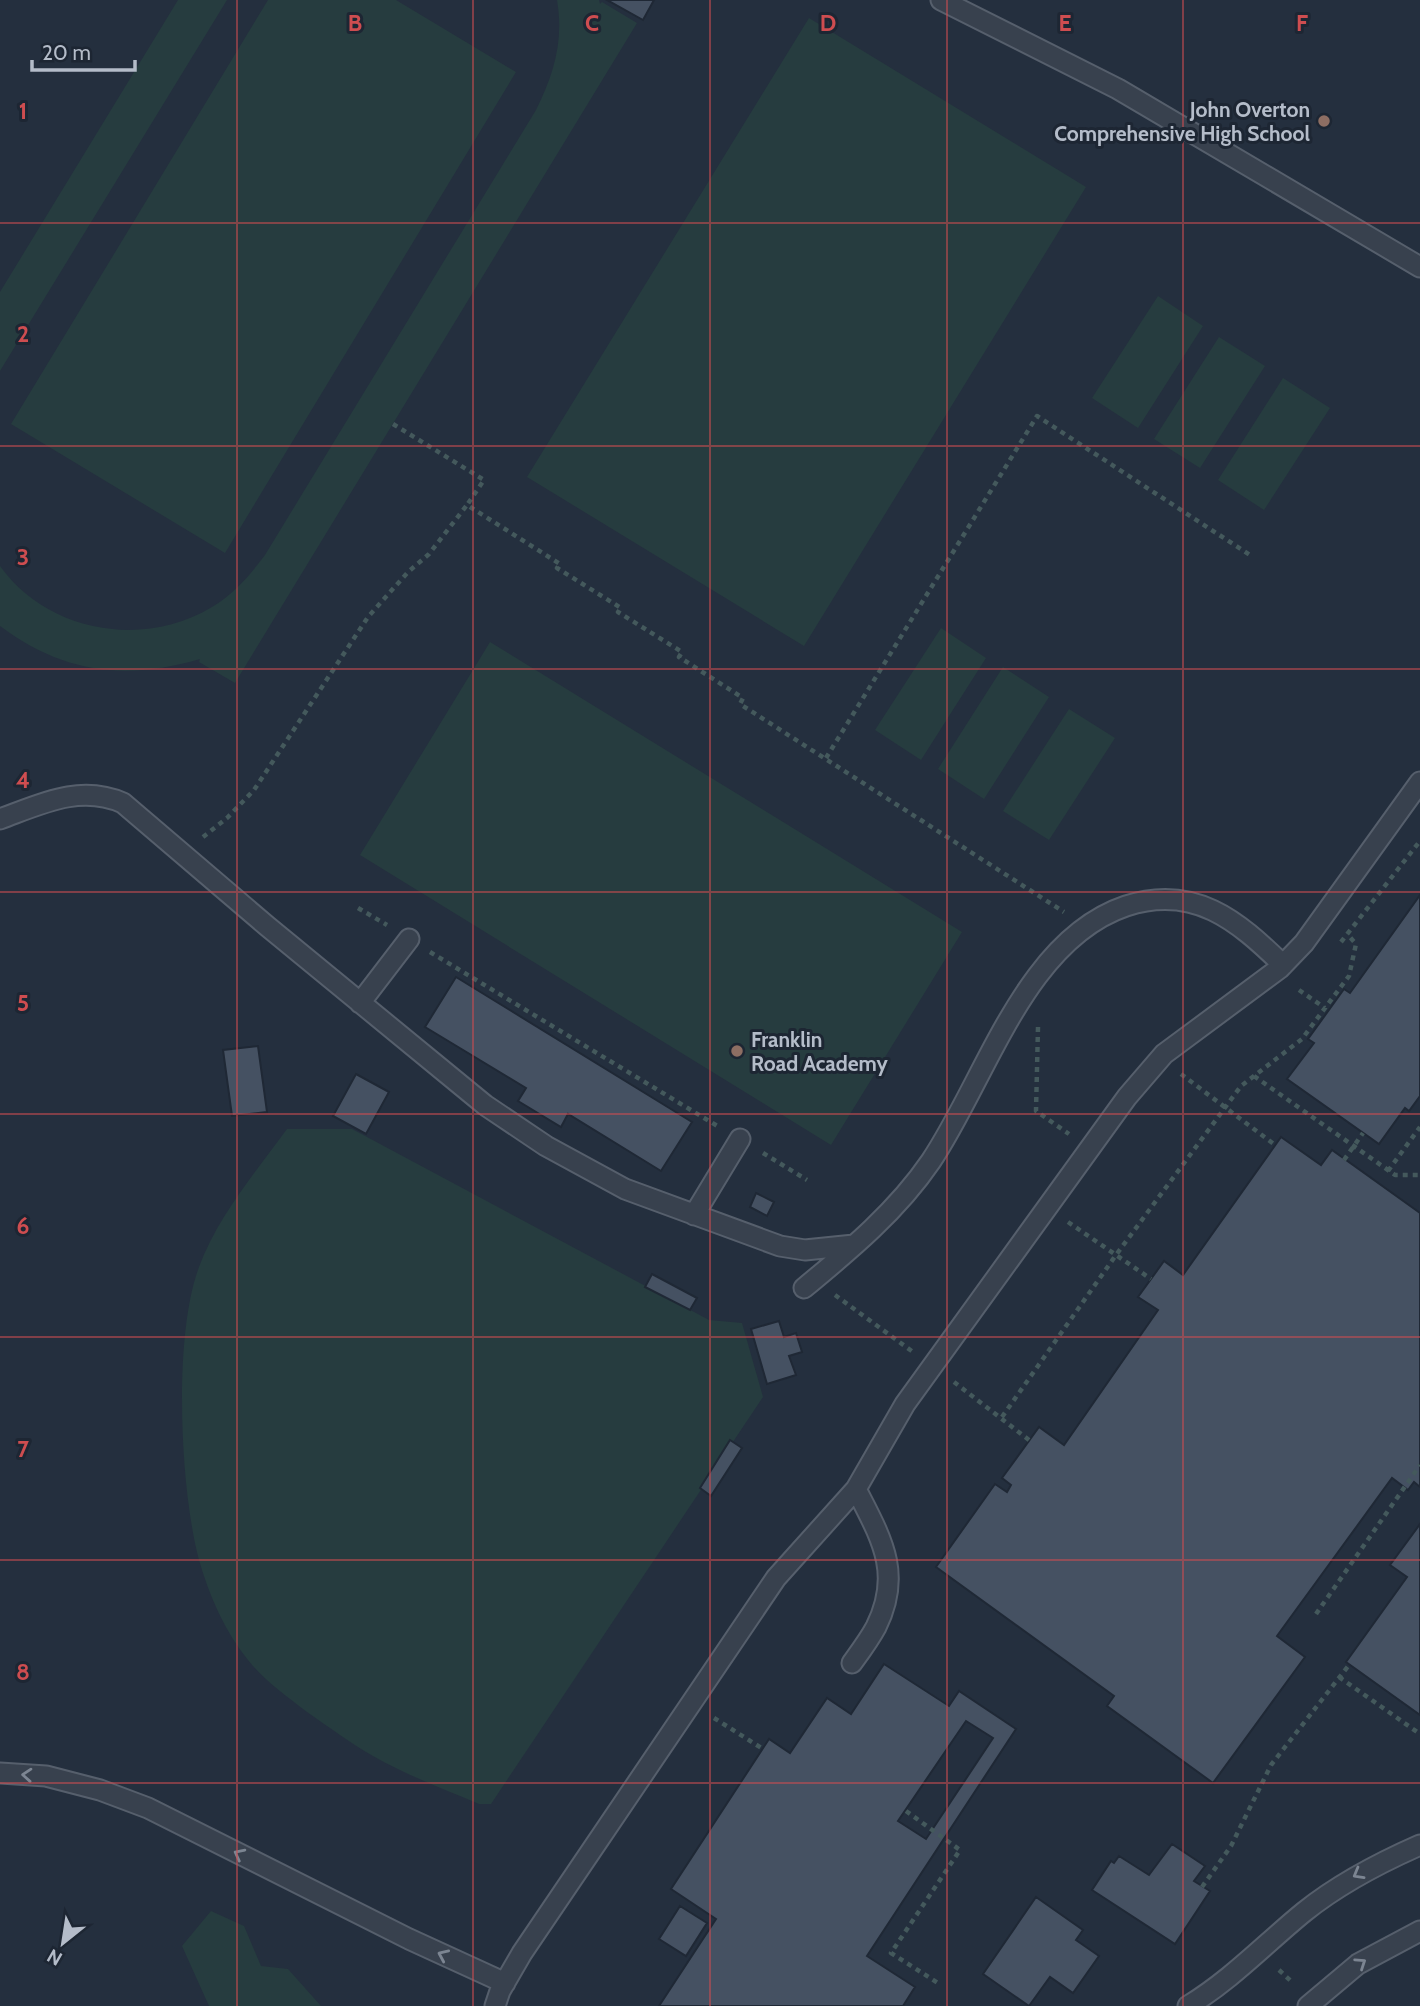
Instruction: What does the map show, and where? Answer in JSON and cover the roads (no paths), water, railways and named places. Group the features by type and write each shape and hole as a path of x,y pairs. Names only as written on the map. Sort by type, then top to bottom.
{"lane":[{"path":"941,0 1118,89 1420,267"},
{"path":"495,2006 522,1953 776,1578 856,1489 905,1404 1126,1097 1182,1039 1283,965 1328,912 1420,782"},
{"path":"0,819 71,796 106,795 123,803 485,1105 546,1146 625,1189 790,1249 854,1245"},
{"path":"804,1288 881,1221 902,1199 931,1161 1023,1000 1051,958 1085,926 1106,914 1134,904 1161,899 1187,900 1240,925 1283,965"},
{"path":"360,1003 409,939"},
{"path":"694,1215 740,1139"},
{"path":"852,1664 876,1627 887,1594 890,1574 877,1529 856,1489"},
{"path":"0,1773 46,1776 100,1790 148,1808 409,1940 505,1983"},
{"path":"1188,2006 1232,1975 1306,1910 1332,1891 1361,1872 1420,1845"},
{"path":"1303,1997 1420,1931"}],"place":[{"name":"John Overton Comprehensive High School","path":"1324,121"},
{"name":"Franklin Road Academy","path":"737,1051"}]}
